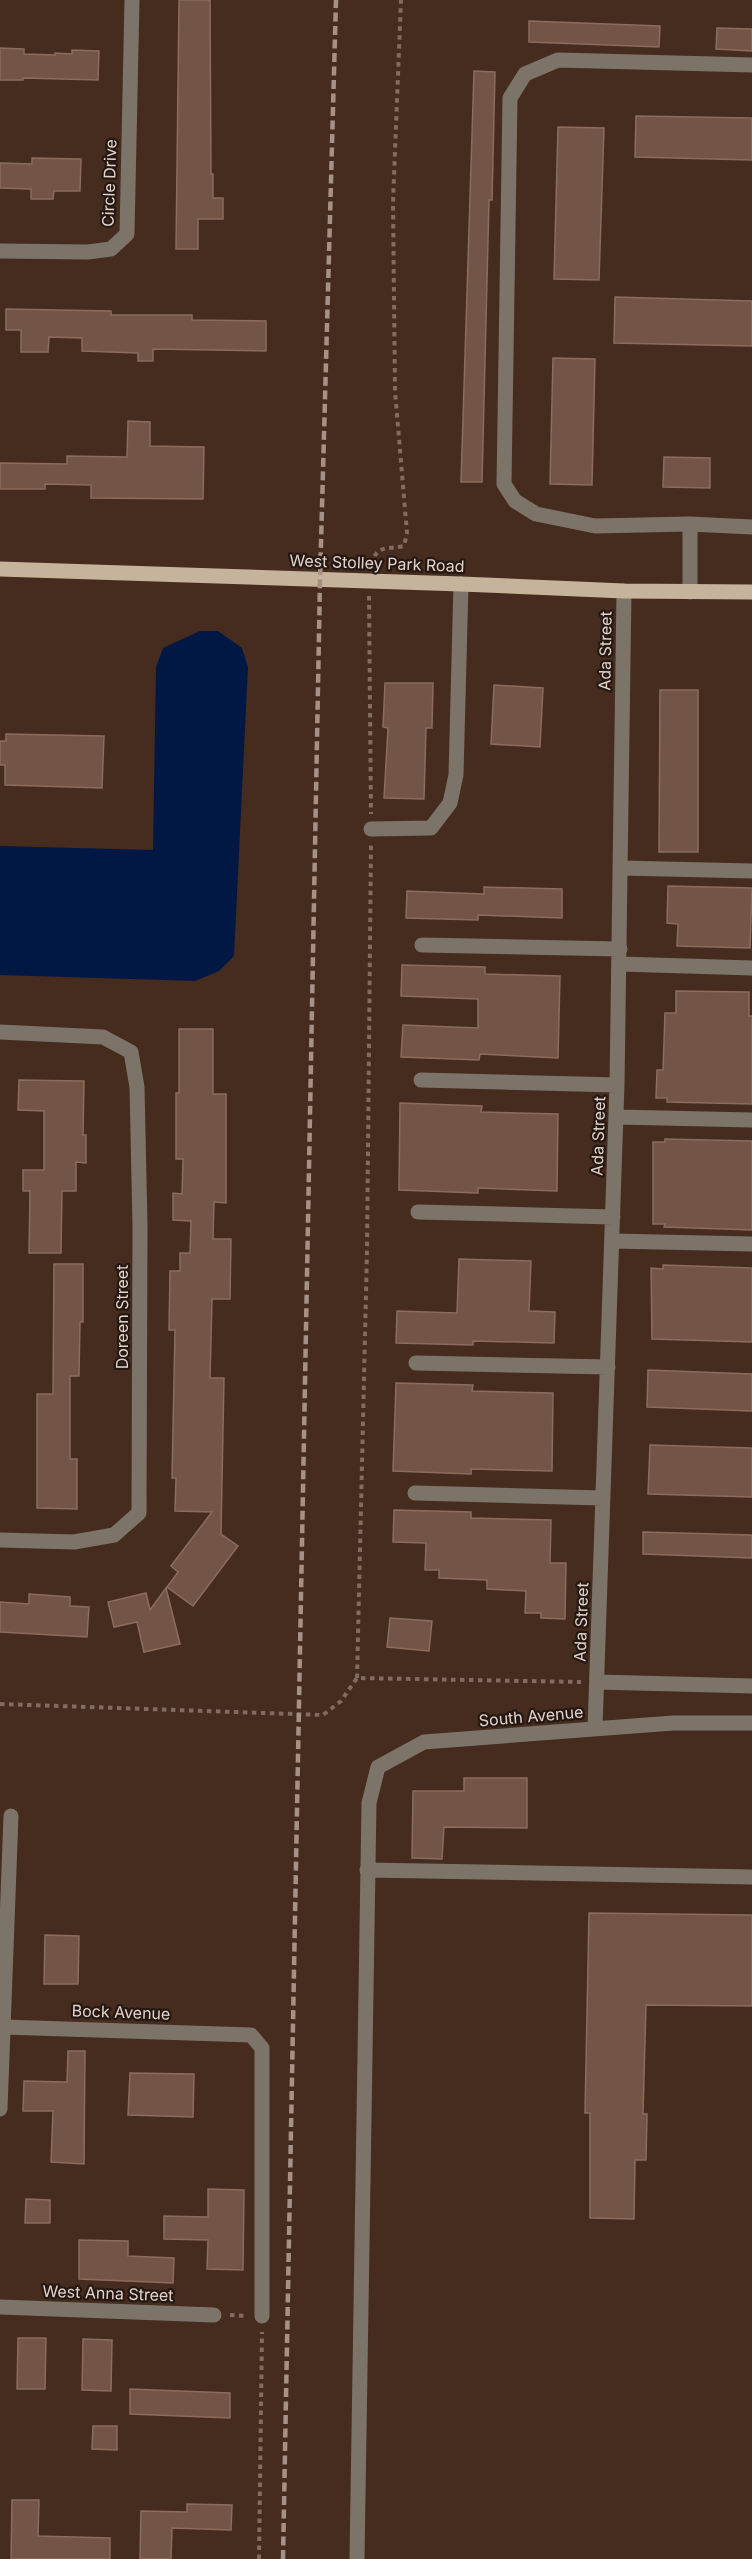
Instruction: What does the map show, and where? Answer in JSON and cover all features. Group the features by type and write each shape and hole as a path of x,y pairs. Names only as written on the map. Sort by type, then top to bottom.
{"main road":[{"name":"West Stolley Park Road","path":"0,569 369,580 624,591 752,592"}],"street":[{"name":"Circle Drive","path":"0,251 88,252 111,249 127,234 132,0"},
{"path":"752,65 558,60 525,74 510,98 504,483 515,501 536,514 595,526 690,524 752,527"},
{"path":"690,524 690,592"},
{"path":"371,829 431,828 450,803 456,775 461,584"},
{"name":"Ada Street","path":"597,1682 617,1084 624,591"},
{"path":"621,868 752,871"},
{"path":"422,945 752,968"},
{"name":"Doreen Street","path":"0,1032 103,1037 131,1052 136,1081 140,1226 139,1513 114,1535 74,1542 0,1540"},
{"path":"421,1080 617,1084"},
{"path":"616,1117 752,1120"},
{"path":"417,1212 613,1217"},
{"path":"612,1241 752,1244"},
{"path":"416,1363 608,1367"},
{"path":"415,1493 603,1498"},
{"name":"South Avenue","path":"357,2559 367,1870 369,1803 378,1767 424,1742 595,1728 597,1682 752,1686"},
{"path":"595,1728 673,1722 752,1723"},
{"path":"0,2109 11,1815"},
{"path":"367,1870 752,1877"},
{"name":"Bock Avenue","path":"3,2027 250,2035 262,2049 262,2316"},
{"name":"West Anna Street","path":"0,2307 214,2315"}],"path":[{"path":"0,1704 323,1715 342,1701 357,1678 367,1250 371,829 369,580 374,554 380,549 404,546 407,533 395,367 393,202 400,0"},
{"path":"357,1678 597,1682"},
{"path":"214,2315 262,2316 259,2559"}],"water":[{"path":"200,631 218,631 242,648 248,667 234,956 219,971 195,981 0,975 0,846 153,850 156,667 163,648"}],"building":[{"path":"179,0 210,0 211,174 213,174 213,198 223,198 223,219 198,219 198,249 176,249"},
{"path":"529,21 660,26 659,47 529,42"},
{"path":"717,28 752,29 752,51 716,49"},
{"path":"0,48 24,49 24,54 55,55 55,53 72,54 72,50 99,51 98,80 23,78 23,80 0,80"},
{"path":"474,71 495,72 492,200 489,200 482,482 461,482"},
{"path":"636,116 752,118 752,160 635,157"},
{"path":"558,127 604,128 599,280 554,279"},
{"path":"32,158 81,159 80,191 54,191 53,199 31,199 31,189 0,188 0,163 32,164"},
{"path":"615,297 752,301 752,346 614,343"},
{"path":"6,309 111,311 111,315 192,315 192,320 266,321 266,351 153,349 153,361 138,361 138,353 82,351 82,338 49,337 48,352 21,352 21,330 6,330"},
{"path":"553,358 595,359 592,485 550,484"},
{"path":"128,421 150,422 150,446 204,447 203,499 91,498 91,485 45,484 45,489 0,489 0,463 67,464 67,456 127,457"},
{"path":"664,457 710,458 710,488 663,487"},
{"path":"385,683 433,683 432,728 426,728 424,799 384,798 388,728 383,727"},
{"path":"494,685 543,688 540,747 491,744"},
{"path":"660,690 698,690 698,852 659,852"},
{"path":"6,734 104,736 102,788 5,785 5,765 0,765 0,741 6,741"},
{"path":"668,886 752,888 750,948 677,946 678,924 667,923"},
{"path":"484,887 562,889 562,918 478,915 478,920 406,918 407,891 484,894"},
{"path":"402,965 485,967 485,974 560,976 558,1058 480,1054 479,1060 401,1057 403,1025 478,1028 478,999 401,996"},
{"path":"676,991 749,992 749,1016 752,1016 752,1104 667,1102 667,1098 656,1098 657,1070 663,1070 665,1013 676,1013"},
{"path":"179,1029 213,1029 213,1094 226,1094 226,1203 214,1202 213,1239 231,1239 230,1299 212,1299 210,1378 224,1378 221,1534 238,1546 193,1606 167,1587 178,1572 171,1566 212,1512 175,1511 176,1478 172,1478 175,1330 169,1330 170,1271 180,1271 180,1253 190,1253 191,1221 173,1220 173,1193 182,1194 183,1159 176,1159"},
{"path":"19,1080 84,1081 83,1135 86,1135 86,1163 76,1162 76,1191 62,1191 61,1253 29,1253 30,1191 23,1191 23,1170 44,1170 44,1111 18,1110"},
{"path":"400,1103 482,1106 481,1112 558,1114 557,1191 478,1188 478,1193 399,1190"},
{"path":"665,1139 752,1141 752,1230 664,1227 665,1224 653,1224 653,1142 665,1142"},
{"path":"459,1259 531,1261 529,1311 555,1312 554,1343 473,1341 473,1345 396,1343 397,1311 457,1313"},
{"path":"54,1264 83,1264 83,1322 80,1322 79,1376 70,1376 70,1459 77,1459 77,1509 37,1508 37,1394 53,1394"},
{"path":"663,1265 752,1268 752,1342 652,1339 651,1268 663,1269"},
{"path":"648,1370 752,1374 752,1411 647,1407"},
{"path":"396,1383 473,1385 472,1391 553,1393 552,1471 471,1469 471,1474 393,1471"},
{"path":"650,1445 752,1448 752,1497 648,1494"},
{"path":"394,1510 471,1512 471,1518 551,1520 550,1563 566,1563 565,1619 541,1618 541,1613 525,1613 526,1591 487,1589 487,1580 439,1578 439,1570 425,1570 426,1543 393,1542"},
{"path":"643,1532 752,1535 752,1558 643,1554"},
{"path":"166,1588 180,1644 144,1652 137,1622 114,1627 108,1602 146,1593 150,1610"},
{"path":"29,1594 70,1597 70,1606 89,1607 87,1637 0,1632 0,1602 29,1604"},
{"path":"390,1618 432,1621 429,1651 387,1647"},
{"path":"464,1778 527,1778 527,1828 444,1827 442,1859 412,1858 413,1791 464,1791"},
{"path":"589,1913 752,1915 752,2006 646,2005 643,2114 647,2114 646,2160 635,2160 634,2219 590,2218 590,2113 585,2113"},
{"path":"45,1935 79,1936 78,1984 44,1984"},
{"path":"68,2051 85,2051 84,2164 51,2162 53,2111 23,2111 24,2081 67,2082"},
{"path":"130,2073 194,2074 193,2117 128,2115"},
{"path":"208,2189 244,2190 243,2270 207,2269 208,2240 164,2239 164,2216 208,2217"},
{"path":"26,2199 50,2200 50,2223 25,2223"},
{"path":"79,2240 128,2241 128,2256 174,2258 173,2283 79,2279"},
{"path":"18,2338 46,2338 45,2389 17,2389"},
{"path":"83,2339 112,2340 111,2391 82,2390"},
{"path":"130,2389 230,2393 230,2418 130,2414"},
{"path":"93,2426 117,2426 117,2450 92,2449"},
{"path":"12,2500 39,2500 38,2536 110,2538 110,2559 11,2559"},
{"path":"187,2504 232,2505 231,2530 172,2528 171,2559 140,2559 141,2511 187,2512"}],"railway":[{"path":"283,2559 320,580 336,0"}]}
